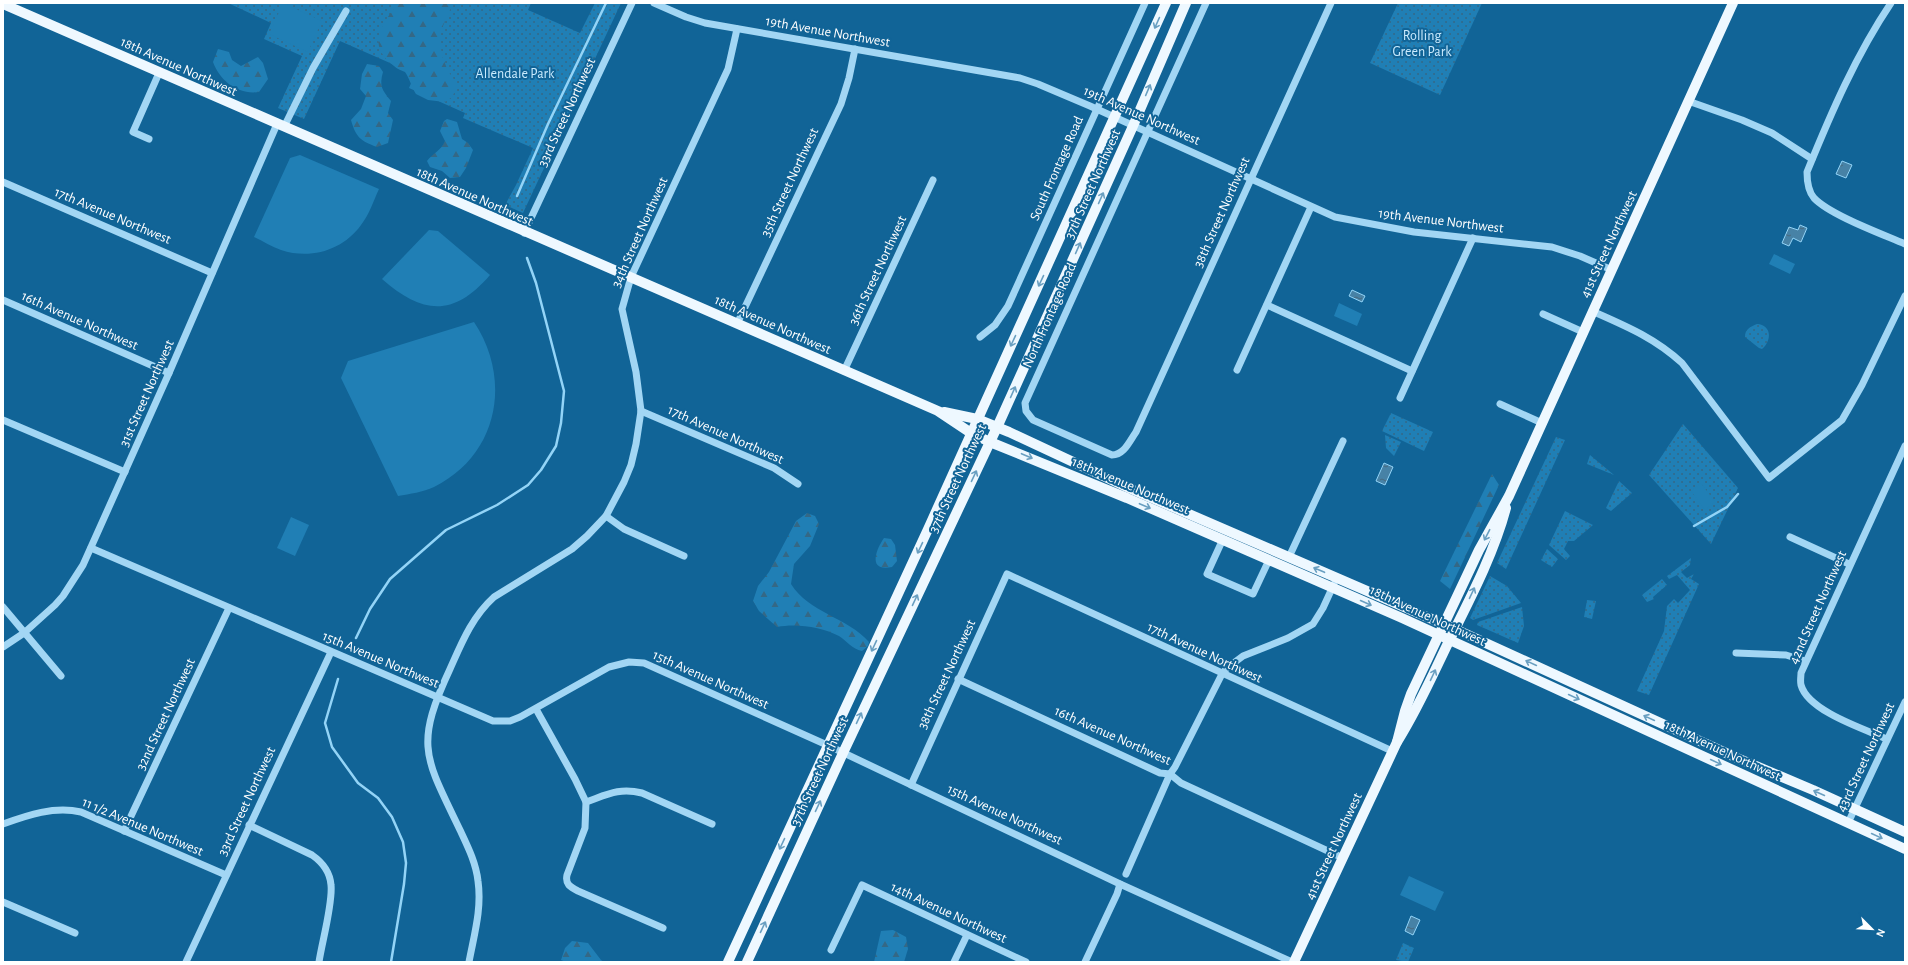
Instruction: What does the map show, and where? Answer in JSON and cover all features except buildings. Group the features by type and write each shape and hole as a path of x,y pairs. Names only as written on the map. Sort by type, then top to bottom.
{"main road":[{"name":"37th Street Northwest","path":"728,962 929,527 1166,3"},
{"name":"37th Street Northwest","path":"747,962 843,753 997,427 1133,126 1186,3"},
{"name":"41st Street Northwest","path":"1293,962 1343,858 1394,746 1407,704 1479,550 1508,496 1542,423 1733,3"},
{"name":"18th Avenue Northwest","path":"3,4 524,233 631,277 938,411 971,433 990,442 1223,539 1905,849"},
{"name":"18th Avenue Northwest","path":"938,411 977,419 997,427 1130,489 1444,624 1737,758 1905,832"},
{"name":"41st Street Northwest","path":"1394,746 1417,710 1455,629 1496,537 1508,496"}],"street":[{"name":"33rd Street Northwest","path":"524,233 632,3"},
{"name":"19th Avenue Northwest","path":"654,3 696,20 737,29 1020,78 1038,84 1096,109 1335,217 1353,222 1414,232 1552,247 1580,256 1612,270"},
{"name":"South Frontage Road","path":"980,337 995,326 1008,306 1145,3"},
{"name":"North Frontage Road","path":"1026,397 1206,3"},
{"name":"38th Street Northwest","path":"1136,432 1331,3"},
{"path":"1891,3 1864,45 1812,159 1807,177 1810,191 1814,198 1839,214 1905,244"},
{"name":"31st Street Northwest","path":"3,647 24,633 44,616 63,596 77,576 125,472 212,273 280,126 346,11"},
{"name":"34th Street Northwest","path":"469,962 479,911 478,881 471,853 432,771 429,761 427,734 431,714 470,625 485,605 494,597 572,548 587,536 606,516 618,495 631,465 641,411 636,372 622,309 631,277 728,69 737,29"},
{"name":"35th Street Northwest","path":"738,324 840,104 849,78 855,49"},
{"path":"149,139 133,132 159,72"},
{"path":"1688,101 1772,133 1812,159"},
{"name":"36th Street Northwest","path":"844,371 933,180"},
{"name":"17th Avenue Northwest","path":"3,182 212,273"},
{"path":"1237,370 1311,207"},
{"path":"1400,398 1473,238"},
{"path":"1592,311 1648,336 1668,350 1682,363 1769,478 1842,420 1862,385 1905,296"},
{"name":"16th Avenue Northwest","path":"3,300 169,373"},
{"path":"1267,305 1412,372"},
{"path":"1543,314 1583,332"},
{"name":"18th Avenue Northwest","path":"1026,397 1024,407 1027,414 1033,420 1107,454 1112,455 1120,453 1136,432"},
{"path":"1500,404 1542,423"},
{"name":"17th Avenue Northwest","path":"641,411 774,468 798,484"},
{"path":"3,420 125,472"},
{"path":"1289,557 1343,440"},
{"name":"42nd Street Northwest","path":"1887,739 1815,705 1806,696 1800,684 1801,673 1805,661 1905,446"},
{"path":"606,516 624,529 684,556"},
{"path":"1790,537 1849,564"},
{"path":"1223,539 1207,574 1253,594 1269,560"},
{"name":"15th Avenue Northwest","path":"91,548 493,721 510,721 609,667 629,662 639,662 652,666 827,745 1120,884 1293,962"},
{"name":"38th Street Northwest","path":"911,785 1007,574"},
{"name":"17th Avenue Northwest","path":"1007,574 1222,674 1394,746"},
{"path":"1126,874 1170,774 1175,767 1222,674 1243,656 1288,638 1313,624 1323,608 1336,577"},
{"path":"3,607 62,676"},
{"name":"32nd Street Northwest","path":"124,831 229,608"},
{"name":"33rd Street Northwest","path":"186,962 331,652"},
{"path":"1736,653 1786,655 1805,661"},
{"name":"16th Avenue Northwest","path":"958,679 1160,773 1170,774 1181,783 1343,858"},
{"name":"43rd Street Northwest","path":"1848,823 1905,702"},
{"path":"536,708 586,802 585,828 566,881 578,891 663,928"},
{"path":"586,802 619,790 631,790 642,793 712,824"},
{"name":"11 1/2 Avenue Northwest","path":"3,824 39,813 55,810 69,810 94,817 226,875"},
{"path":"249,825 306,851 320,860 325,868 331,885 319,962"},
{"path":"1085,962 1117,894 1120,884"},
{"name":"14th Avenue Northwest","path":"831,950 862,885 1026,962"},
{"path":"3,902 75,933"},
{"path":"954,962 967,935"}],"green space":[{"name":"Allendale Park","path":"228,3 531,3 528,10 580,33 595,3 621,3 523,213 505,205 533,148 463,118 465,113 409,88 415,74 340,41 304,119 278,108 302,56 264,39 271,23"},
{"path":"283,3 322,21 308,52 269,34"},
{"path":"398,3 453,3 439,35 442,56 448,71 455,81 455,91 452,97 445,102 428,100 416,94 405,72 394,66 385,58 380,50 378,42 382,27"},
{"name":"Rolling Green Park","path":"1398,3 1482,3 1440,95 1370,63"},
{"path":"218,49 229,52 232,60 241,66 258,57 263,63 268,79 259,92 237,89 225,81 216,69 213,62"},
{"path":"367,64 379,66 383,72 381,81 382,88 391,101 388,113 393,120 388,143 377,147 363,141 357,135 351,120 361,109 366,96 360,89 362,74"},
{"path":"447,119 457,122 462,139 468,143 473,150 466,168 460,177 450,178 442,171 430,167 427,161 445,141 440,131 444,121"},
{"path":"300,155 379,189 366,217 354,234 336,247 326,251 304,254 292,253 281,250 254,237 290,158"},
{"path":"429,230 438,231 490,275 463,299 450,304 437,306 424,304 397,291 382,279"},
{"path":"1774,254 1795,264 1790,274 1769,264"},
{"path":"1339,303 1362,314 1357,326 1334,316"},
{"path":"474,322 486,344 493,367 495,391 493,414 485,436 473,456 456,473 430,489 398,496 341,378 348,361"},
{"path":"1757,324 1766,327 1769,334 1768,342 1762,349 1745,337 1747,330"},
{"path":"1391,413 1433,432 1424,451 1382,431"},
{"path":"1683,424 1738,488 1711,544 1649,475"},
{"path":"1385,435 1401,442 1394,456 1386,448"},
{"path":"1556,437 1565,440 1506,569 1497,563"},
{"path":"1590,455 1614,475 1587,464"},
{"path":"1492,474 1499,485 1450,589 1440,581"},
{"path":"1619,481 1632,493 1611,511 1606,508"},
{"path":"1701,483 1715,502 1705,510 1691,491"},
{"path":"1565,511 1593,525 1574,541 1568,541 1564,549 1570,556 1566,560 1549,545"},
{"path":"807,513 815,516 819,524 810,546 794,564 791,584 808,602 850,626 869,642 868,646 862,651 852,647 839,636 825,630 792,625 777,627 759,611 753,601 758,586 769,572 796,521"},
{"path":"291,517 309,525 295,556 277,548"},
{"path":"884,538 891,539 895,545 897,561 892,567 884,568 879,566 877,563 876,554"},
{"path":"1547,549 1558,559 1552,567 1541,560"},
{"path":"1691,558 1690,565 1681,572 1687,578 1694,574 1691,579 1699,584 1649,695 1637,691 1664,631 1667,606 1674,599 1678,603 1690,590 1677,575 1669,579 1667,576"},
{"path":"1490,576 1507,586 1521,603 1473,620 1470,618"},
{"path":"1662,579 1667,585 1653,597 1654,599 1647,602 1642,595"},
{"path":"1587,600 1596,601 1592,619 1584,617"},
{"path":"1522,607 1524,626 1518,643 1477,625 1478,622"},
{"path":"1409,876 1444,892 1435,911 1400,895"},
{"path":"893,930 906,937 908,949 904,962 874,962 881,931"},
{"path":"572,941 588,943 604,962 566,962 561,960 565,948"},
{"path":"1403,943 1414,948 1408,962 1396,960"}],"water":[{"path":"1842,161 1852,165 1846,178 1836,174"},
{"path":"1800,225 1807,228 1801,242 1793,238 1789,246 1782,243 1789,227 1798,230"},
{"path":"1352,290 1365,296 1362,302 1349,296"},
{"path":"1384,463 1393,467 1385,485 1376,481"},
{"path":"1411,916 1420,920 1413,935 1405,931"}],"waterway":[{"path":"517,196 548,124 606,3"},
{"path":"356,638 370,609 390,579 446,530 497,505 528,485 541,470 556,446 561,423 564,391 536,283 527,258"},
{"path":"1694,526 1727,507 1738,494"},
{"path":"338,679 325,723 332,747 358,783 378,798 392,817 403,842 406,863 404,884 391,962"}]}
